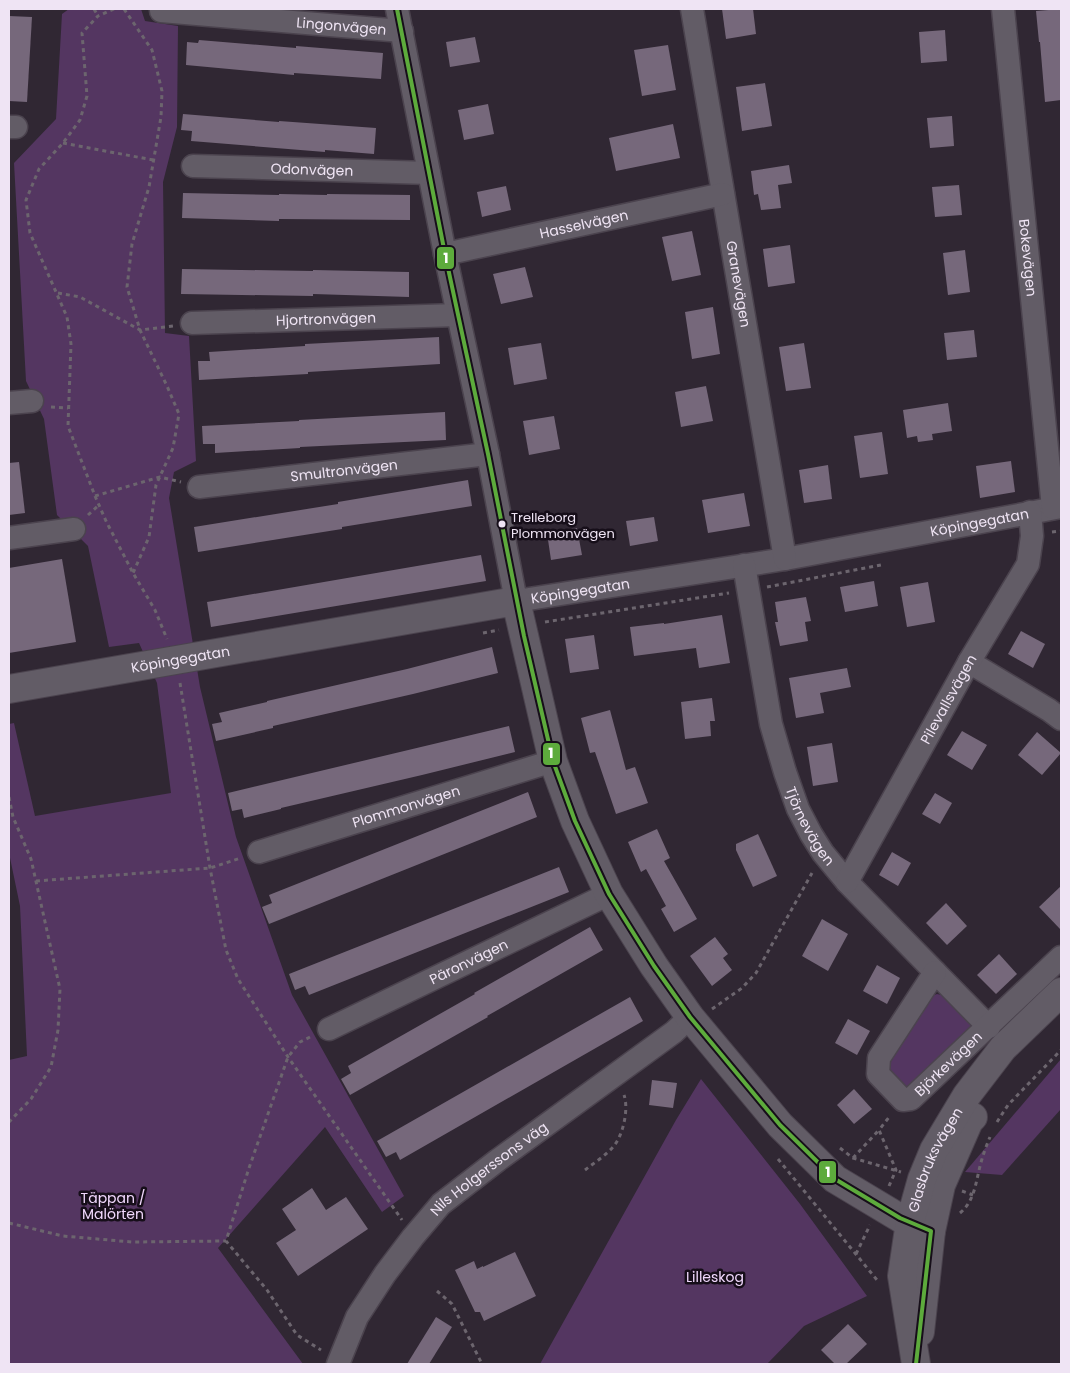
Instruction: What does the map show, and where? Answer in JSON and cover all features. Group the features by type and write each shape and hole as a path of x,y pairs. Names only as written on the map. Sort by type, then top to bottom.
{"street":[{"path":"397,9 445,254 488,454 527,599 553,761 575,821 609,894 654,966 699,1015 780,1125 835,1179 900,1218 921,1226"},
{"name":"Granevägen","path":"692,9 785,559"},
{"name":"Bokevägen","path":"1003,9 1057,507"},
{"name":"Lingonvägen","path":"161,11 402,31"},
{"name":"Odonvägen","path":"193,166 430,173"},
{"name":"Hasselvägen","path":"445,254 723,194"},
{"name":"Hjortronvägen","path":"192,323 458,314"},
{"path":"9,403 32,401"},
{"name":"Smultronvägen","path":"200,487 488,454"},
{"name":"Köpingegatan","path":"9,689 527,599 785,559 1057,507"},
{"name":"Pilevallsvägen","path":"847,882 969,662 1028,564 1032,536 1030,512"},
{"path":"9,538 74,529"},
{"name":"Tjörnevägen","path":"744,565 771,724 798,809 811,834 823,853 847,882 989,1026"},
{"path":"969,662 1061,719"},
{"name":"Plommonvägen","path":"259,852 553,761"},
{"name":"Päronvägen","path":"329,1029 609,894"},
{"name":"Björkevägen","path":"934,972 879,1058 878,1074 903,1100 911,1099 1061,958"},
{"name":"Glasbruksvägen","path":"916,1364 902,1276 921,1226 932,1182 934,1150 967,1094 1003,1048 1061,992"},
{"name":"Glasbruksvägen","path":"932,1182 997,1081 1061,1010"},
{"name":"Nils Holgerssons väg","path":"338,1363 357,1316 385,1274 441,1204 618,1072 699,1015"}],"path":[{"path":"94,9 98,16"},
{"path":"114,9 98,16 82,33 87,96 80,120 63,143 39,169 26,200 30,232 67,317 71,344 68,426 95,496 133,573 155,610 176,660 210,868 226,950 235,972 288,1057 413,1237"},
{"path":"124,9 152,50 162,91 161,117 150,187 132,244 127,287 140,330 179,414 173,448 156,485 149,537 133,573"},
{"path":"63,143 153,160"},
{"path":"57,292 80,297 140,330 167,328 192,323"},
{"path":"95,496 160,477 200,487"},
{"path":"527,599 543,623"},
{"path":"9,797 13,816 31,859 60,989 58,1030 51,1067 31,1099 9,1122"},
{"path":"36,881 210,868 259,852"},
{"path":"699,1015 742,988 756,973 823,853"},
{"path":"226,1241 249,1168 288,1057 300,1042 329,1029"},
{"path":"994,1127 1008,1105 1061,1050"},
{"path":"585,1170 614,1146 623,1127 626,1102 618,1072"},
{"path":"853,1158 903,1100"},
{"path":"856,1254 896,1170 879,1130"},
{"path":"839,1148 853,1158 973,1195 982,1160 991,1136"},
{"path":"777,1157 876,1277 879,1285"},
{"path":"9,1223 63,1236 132,1242 226,1241"},
{"path":"226,1241 267,1290 297,1335 338,1363"},
{"path":"437,1291 452,1304 482,1364"}],"green space":[{"name":"Täppan / Malörten","path":"69,9 141,9 145,21 178,26 177,127 163,182 165,333 189,336 196,461 174,472 169,498 200,687 236,837 292,995 404,1196 382,1212 325,1127 218,1248 303,1364 9,1364 9,1060 27,1056 20,906 9,853 9,724 14,723 35,816 171,793 157,683 139,643 109,647 88,546 57,515 44,419 26,381 14,163 56,119 62,14"},
{"path":"937,994 950,997 974,1027 913,1088 905,1089 885,1065 929,997"},
{"path":"1061,1059 1061,1109 1002,1175 965,1172"},
{"name":"Lilleskog","path":"701,1079 800,1204 867,1296 804,1326 767,1364 540,1364 676,1120"}],"building":[{"path":"722,9 753,9 756,34 726,39"},
{"path":"1061,9 1061,100 1045,102 1036,11"},
{"path":"9,16 32,17 27,102 9,101"},
{"path":"945,30 947,61 921,63 919,32"},
{"path":"475,37 480,62 450,67 446,42"},
{"path":"199,40 383,53 381,79 294,73 294,75 186,65 187,42 198,43"},
{"path":"668,45 676,90 642,96 634,50"},
{"path":"765,83 772,126 742,131 736,87"},
{"path":"488,104 494,134 464,140 458,110"},
{"path":"183,114 376,128 374,154 191,141 192,131 181,130"},
{"path":"952,116 954,146 930,148 927,118"},
{"path":"673,124 680,158 616,171 609,138"},
{"path":"789,165 792,183 778,185 781,208 761,210 758,194 754,195 751,171"},
{"path":"959,185 962,215 935,217 932,187"},
{"path":"506,186 511,210 482,217 477,192"},
{"path":"183,193 410,195 410,220 279,219 279,221 182,218"},
{"path":"692,231 701,275 672,281 662,237"},
{"path":"790,245 795,283 768,287 763,249"},
{"path":"965,250 970,292 948,295 943,253"},
{"path":"525,267 533,297 501,304 493,274"},
{"path":"182,269 409,272 409,297 313,294 313,296 181,294"},
{"path":"713,307 720,354 692,359 685,312"},
{"path":"974,330 977,357 947,360 944,333"},
{"path":"439,337 440,364 199,380 198,361 210,361 209,352 305,346 305,344"},
{"path":"541,343 547,379 514,385 508,348"},
{"path":"804,343 811,388 786,391 779,347"},
{"path":"706,386 713,421 681,427 675,392"},
{"path":"948,403 952,431 932,434 933,440 918,442 917,436 907,438 903,410"},
{"path":"445,412 446,440 215,453 215,444 203,444 202,426"},
{"path":"554,416 560,449 529,455 523,421"},
{"path":"882,432 888,474 860,478 854,436"},
{"path":"1011,461 1015,492 980,498 976,466"},
{"path":"19,462 25,513 9,515 9,463"},
{"path":"828,465 832,499 804,503 799,470"},
{"path":"468,480 472,506 198,552 194,527 338,504 338,502"},
{"path":"744,493 750,526 708,533 702,500"},
{"path":"654,517 658,541 630,546 626,521"},
{"path":"577,528 582,555 551,560 547,533"},
{"path":"481,555 486,581 211,627 207,602"},
{"path":"62,559 76,642 9,653 9,568"},
{"path":"874,581 878,606 845,612 840,587"},
{"path":"928,582 935,622 907,627 900,587"},
{"path":"806,597 811,621 805,622 808,641 780,646 775,622 778,622 775,602"},
{"path":"722,615 730,663 699,668 696,648 634,656 630,627"},
{"path":"1021,631 1045,644 1033,668 1008,654"},
{"path":"594,635 599,669 570,673 565,639"},
{"path":"492,647 498,673 216,741 212,724 222,722 219,713"},
{"path":"847,668 851,687 820,693 824,713 796,718 789,678"},
{"path":"712,698 715,721 710,721 711,736 685,739 681,702"},
{"path":"610,710 626,770 635,767 648,803 616,814 595,752 590,753 581,718"},
{"path":"509,726 515,752 244,818 242,809 232,811 228,793"},
{"path":"962,731 987,745 972,770 947,755"},
{"path":"1037,732 1061,753 1042,775 1018,755"},
{"path":"832,743 838,782 813,786 807,747"},
{"path":"528,792 537,817 269,924 262,907 272,903 269,895"},
{"path":"935,793 952,803 940,824 922,814"},
{"path":"657,829 670,858 664,861 697,919 674,932 661,909 666,906 646,869 641,872 628,842"},
{"path":"758,834 777,876 753,887 736,850 736,844"},
{"path":"892,852 911,863 898,886 879,875"},
{"path":"559,867 569,892 309,995 305,986 295,990 289,974"},
{"path":"1061,886 1061,930 1039,907"},
{"path":"946,903 967,926 947,945 926,923"},
{"path":"822,919 848,934 828,971 802,956"},
{"path":"590,927 603,950 350,1095 341,1079 351,1073 348,1066"},
{"path":"715,937 728,954 723,958 732,970 712,986 690,956"},
{"path":"999,954 1017,974 996,994 977,975"},
{"path":"877,965 900,978 887,1004 863,991"},
{"path":"630,997 643,1021 400,1160 396,1152 386,1157 377,1141"},
{"path":"848,1019 870,1031 857,1055 835,1043"},
{"path":"652,1080 677,1083 673,1108 649,1105"},
{"path":"854,1089 872,1109 854,1124 837,1105"},
{"path":"312,1188 326,1210 346,1197 368,1229 298,1276 276,1243 296,1230 282,1209"},
{"path":"515,1252 536,1296 484,1321 480,1312 475,1312 455,1270 474,1261 477,1269"},
{"path":"436,1317 452,1327 429,1364 407,1364"},
{"path":"848,1324 867,1344 846,1364 835,1364 821,1350"}],"transit line":[{"name":"1","path":"397,9 445,254 488,454 524,636 553,761 575,821 609,894 654,966 690,1017 780,1125 835,1179 900,1218 931,1231 916,1364"}],"place":[{"name":"Trelleborg Plommonvägen","path":"502,524"}]}
